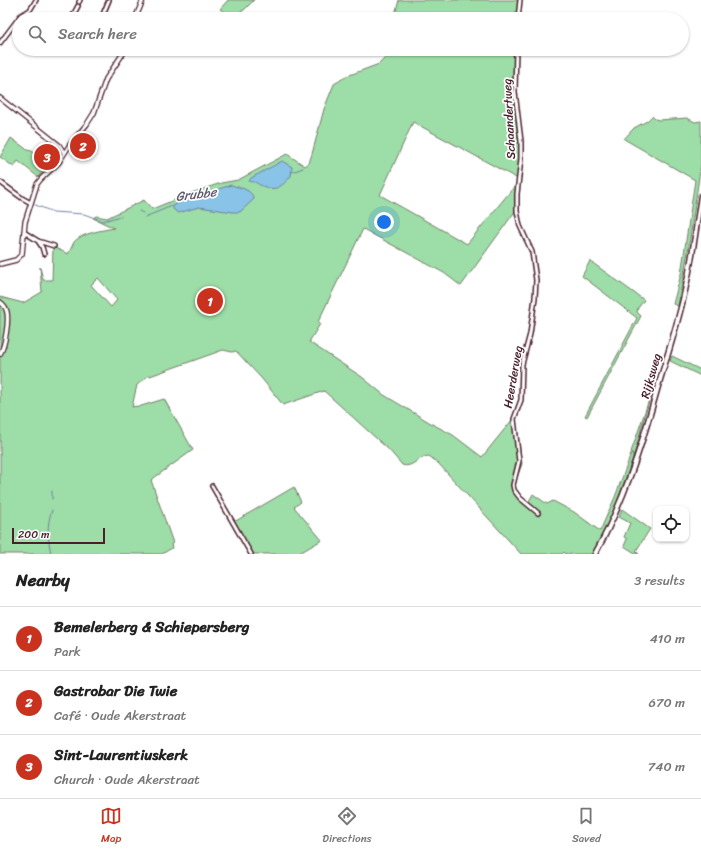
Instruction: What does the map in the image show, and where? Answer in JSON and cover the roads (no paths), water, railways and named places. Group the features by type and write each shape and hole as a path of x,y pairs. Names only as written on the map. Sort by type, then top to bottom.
{"main road":[{"name":"Rijksweg","path":"595,554 624,493 650,415 686,286 701,196"}],"street":[{"path":"26,12 30,10 36,0"},
{"path":"104,12 109,0"},
{"path":"138,12 143,0"},
{"path":"519,12 520,0"},
{"path":"75,12 78,6"},
{"path":"0,43 12,28"},
{"path":"0,264 16,260 22,254 26,219 39,182 59,162 69,146 91,118 106,79 121,56"},
{"name":"Schaandertweg","path":"516,56 515,92 521,141 521,168 517,194 517,211"},
{"path":"0,98 59,146 64,153"},
{"path":"59,146 69,146"},
{"path":"0,182 31,203"},
{"name":"Heerderweg","path":"517,211 520,226 532,252 536,280 530,334 522,364 521,400 514,421 519,461 513,485 514,490 522,500 538,513"},
{"path":"24,232 38,241 54,246"},
{"path":"38,241 44,254"},
{"path":"0,302 6,308 7,316 3,347 0,354"},
{"path":"212,486 251,554"}],"water":[{"path":"282,161 292,167 291,176 281,186 277,188 270,188 249,181 251,178"},
{"path":"231,185 248,191 254,199 240,212 199,207 178,213 173,209 173,206 194,195 200,195"}],"waterway":[{"name":"Grubbe","path":"292,172 303,168"},
{"path":"33,204 53,212 84,214 103,221 121,216"},
{"name":"Grubbe","path":"145,217 172,206"},
{"name":"Grubbe","path":"139,211 143,213"},
{"name":"Grubbe","path":"52,491 52,499"},
{"name":"Grubbe","path":"51,554 48,532 52,510"}],"place":[{"name":"Gastrobar Die Twie","path":"83,146"},
{"name":"Sint-Laurentiuskerk","path":"47,157"},
{"name":"Bemelerberg & Schiepersberg","path":"210,301"}]}
